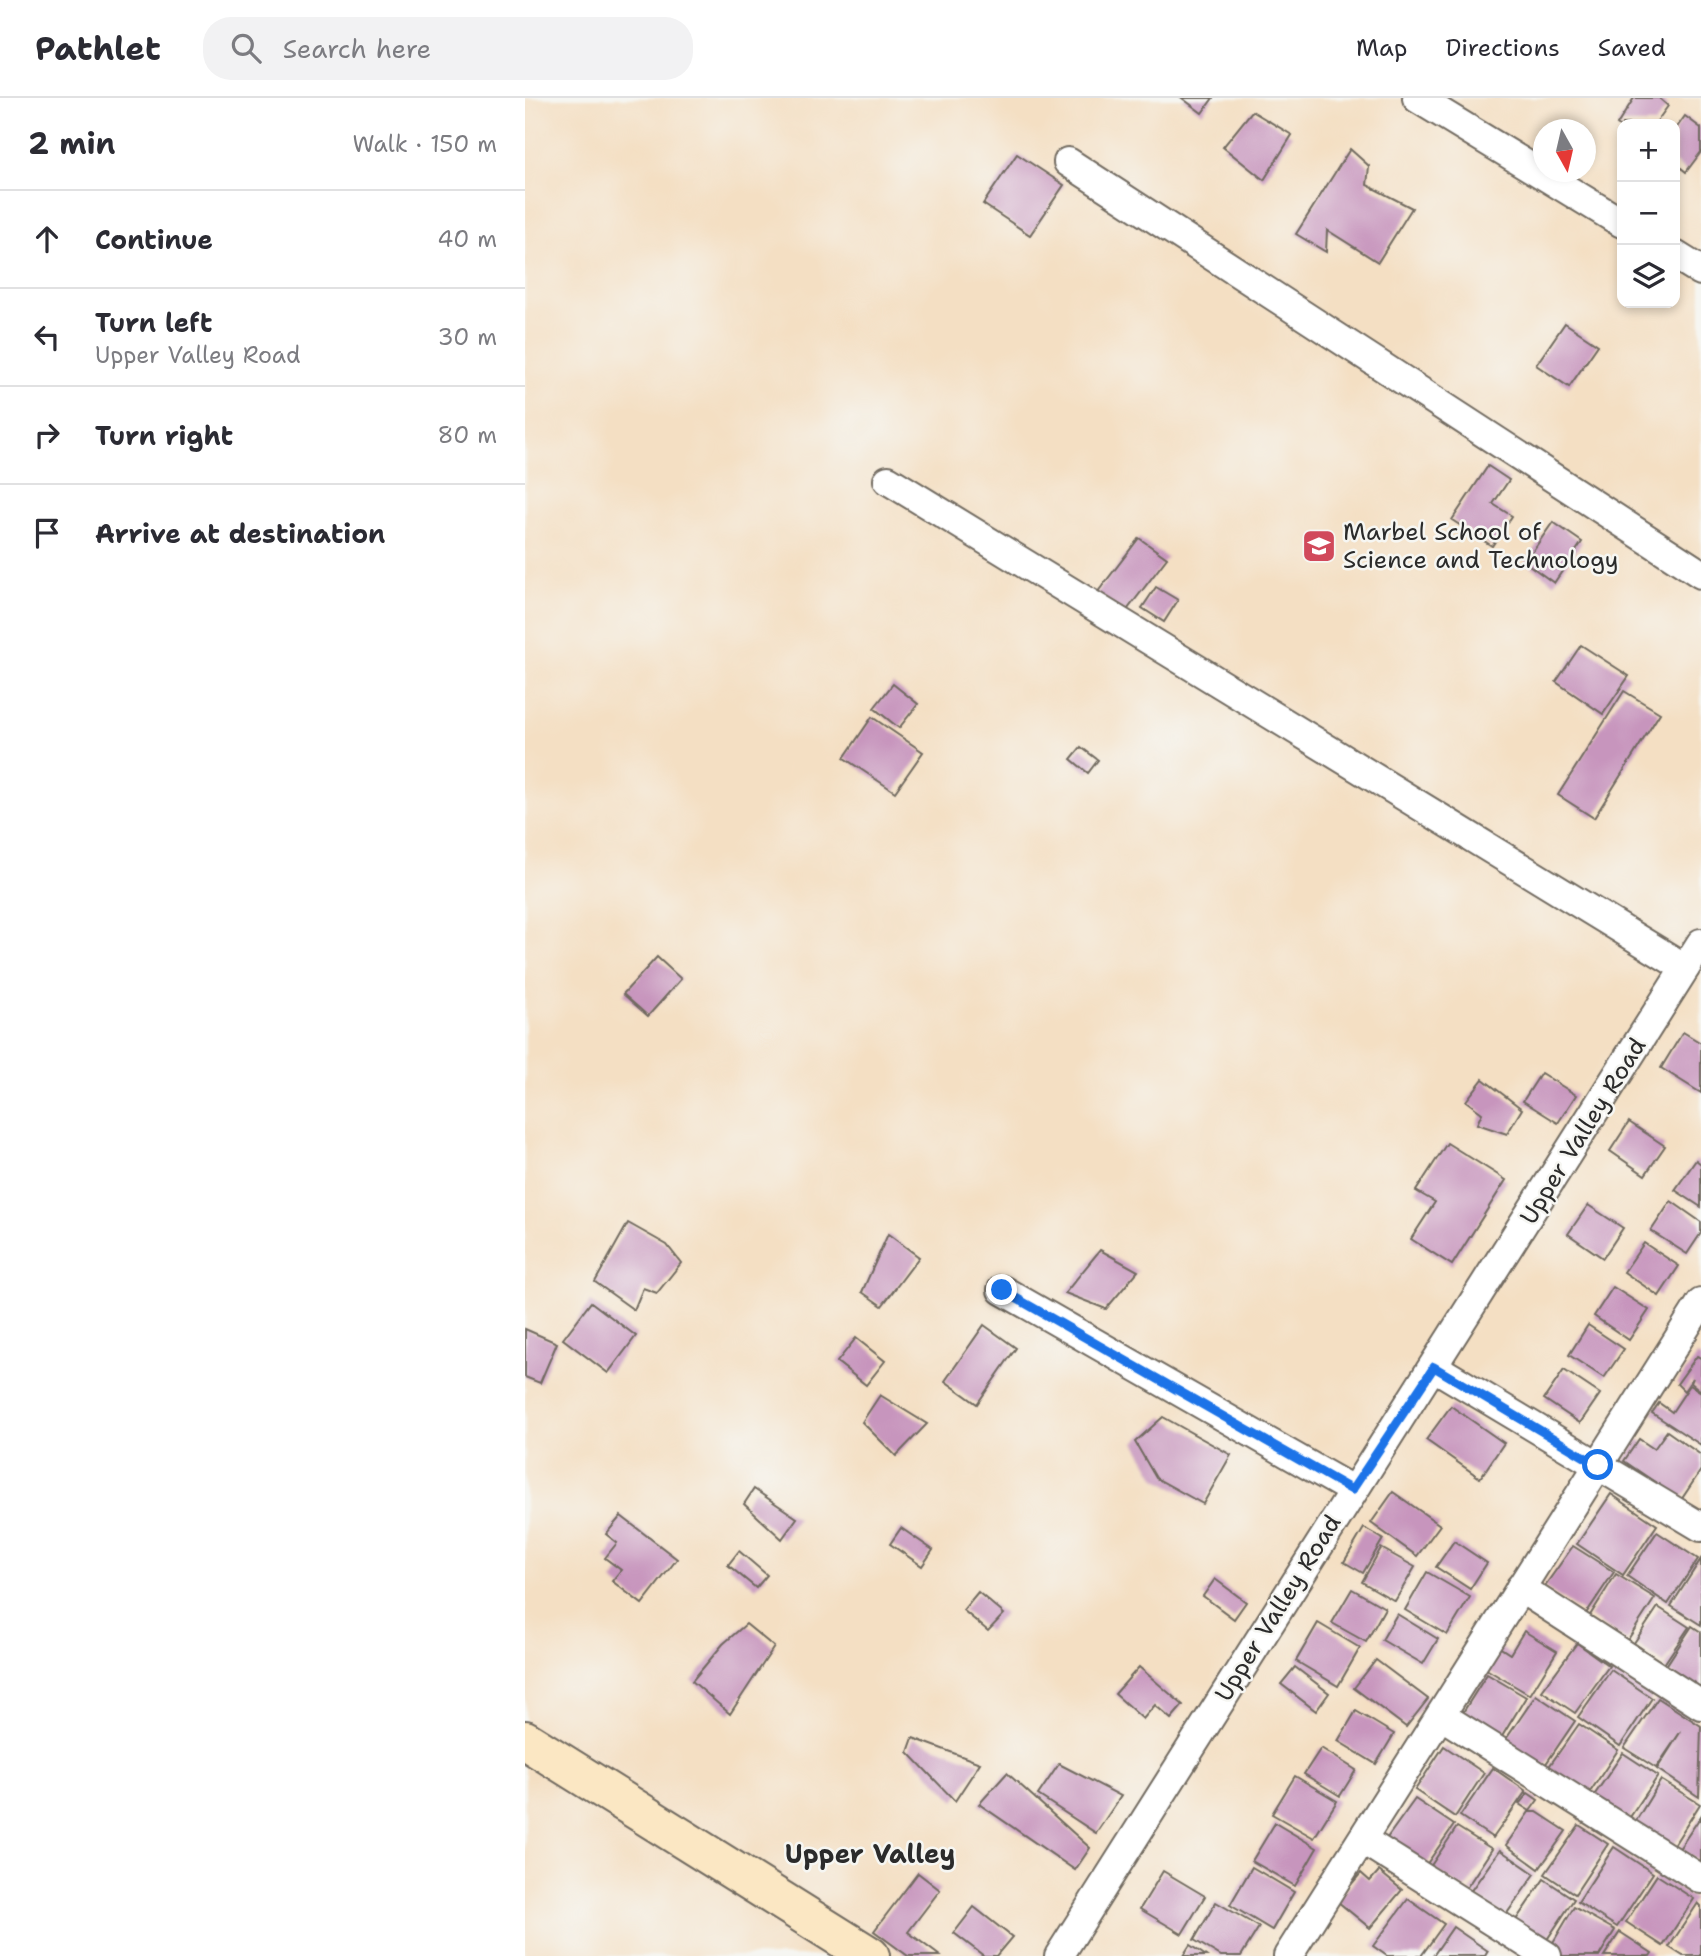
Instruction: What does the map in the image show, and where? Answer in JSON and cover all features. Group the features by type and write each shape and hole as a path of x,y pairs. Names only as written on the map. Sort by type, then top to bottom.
{"street":[{"path":"1417,98 1617,220"},
{"path":"1068,162 1701,574"},
{"path":"1680,258 1701,271"},
{"path":"888,480 1685,968"},
{"name":"Upper Valley Road","path":"1059,1956 1701,943"},
{"path":"1002,1290 1352,1490"},
{"path":"1288,1956 1701,1304"},
{"path":"1434,1367 1701,1527"},
{"path":"1520,1588 1701,1705"},
{"path":"1442,1716 1701,1879"},
{"path":"525,1740 870,1956"},
{"path":"1363,1840 1547,1956"}],"building":[{"path":"1182,98 1213,98 1202,113"},
{"path":"1634,98 1659,98 1668,106 1659,119 1621,119"},
{"path":"1252,111 1292,135 1264,180 1223,147"},
{"path":"1685,116 1701,128 1701,152 1686,172 1680,167 1680,123"},
{"path":"1350,149 1369,166 1367,185 1412,208 1378,262 1327,230 1326,252 1296,234"},
{"path":"1017,154 1064,185 1030,235 983,204"},
{"path":"1565,323 1598,345 1569,387 1536,365"},
{"path":"1488,466 1509,480 1493,504 1512,516 1492,546 1452,520"},
{"path":"1553,522 1582,542 1554,583 1525,562"},
{"path":"1139,538 1167,558 1124,614 1097,593"},
{"path":"1156,587 1178,600 1164,622 1142,608"},
{"path":"1581,645 1629,676 1603,714 1556,682"},
{"path":"893,684 918,704 899,728 874,708"},
{"path":"1624,691 1660,713 1594,818 1558,795"},
{"path":"872,717 923,752 895,792 844,758"},
{"path":"1081,747 1098,760 1088,773 1071,759"},
{"path":"657,957 681,979 648,1016 623,994"},
{"path":"1683,1032 1701,1043 1701,1093 1661,1068"},
{"path":"1541,1073 1576,1095 1558,1123 1523,1101"},
{"path":"1483,1079 1522,1109 1507,1134 1477,1124 1482,1113 1466,1101"},
{"path":"1629,1122 1665,1146 1645,1175 1610,1151"},
{"path":"1447,1143 1506,1180 1452,1265 1411,1239 1435,1202 1416,1191"},
{"path":"1696,1160 1701,1164 1701,1207 1675,1190"},
{"path":"1671,1201 1701,1222 1701,1233 1687,1254 1651,1231"},
{"path":"1588,1205 1623,1228 1603,1258 1568,1234"},
{"path":"628,1223 667,1245 681,1263 657,1293 643,1288 634,1310 595,1282"},
{"path":"888,1234 919,1257 882,1306 862,1292"},
{"path":"1644,1243 1679,1266 1659,1296 1624,1272"},
{"path":"1100,1250 1138,1271 1106,1309 1065,1293"},
{"path":"1613,1287 1649,1310 1629,1340 1594,1316"},
{"path":"591,1302 636,1336 608,1373 563,1339"},
{"path":"984,1325 1016,1348 977,1404 945,1381"},
{"path":"1588,1325 1624,1349 1604,1378 1569,1355"},
{"path":"525,1329 557,1343 540,1383 525,1377"},
{"path":"856,1338 885,1361 866,1385 837,1362"},
{"path":"1697,1356 1701,1358 1701,1391 1691,1383 1693,1378 1684,1391 1677,1384"},
{"path":"1564,1370 1600,1394 1580,1423 1544,1399"},
{"path":"1690,1385 1701,1392 1701,1445 1652,1413 1659,1403 1672,1412"},
{"path":"880,1395 927,1424 896,1456 862,1422"},
{"path":"1451,1406 1504,1443 1480,1478 1426,1440"},
{"path":"1163,1417 1231,1455 1203,1504 1156,1478 1135,1442"},
{"path":"1667,1431 1701,1455 1701,1470 1681,1500 1624,1461 1639,1439 1654,1449"},
{"path":"754,1489 797,1518 782,1539 744,1504"},
{"path":"1393,1492 1440,1525 1417,1556 1371,1523"},
{"path":"1611,1494 1657,1525 1623,1575 1577,1544"},
{"path":"621,1516 677,1559 642,1604 612,1581 621,1570 605,1558 617,1543 606,1534"},
{"path":"901,1528 933,1550 922,1566 890,1544"},
{"path":"1364,1528 1383,1539 1363,1573 1344,1562"},
{"path":"1657,1532 1698,1559 1668,1604 1627,1576"},
{"path":"1454,1541 1487,1563 1470,1589 1436,1567"},
{"path":"1573,1546 1614,1572 1585,1615 1544,1587"},
{"path":"1381,1548 1415,1567 1395,1601 1362,1582"},
{"path":"739,1551 767,1575 756,1588 728,1565"},
{"path":"1701,1559 1701,1625 1671,1606"},
{"path":"1427,1572 1470,1597 1447,1635 1405,1610"},
{"path":"1616,1574 1655,1598 1627,1641 1589,1617"},
{"path":"1215,1579 1246,1602 1234,1619 1203,1596"},
{"path":"1352,1589 1385,1608 1366,1642 1332,1623"},
{"path":"978,1592 1004,1614 988,1631 963,1610"},
{"path":"1658,1607 1689,1627 1664,1664 1634,1643"},
{"path":"1397,1614 1438,1639 1423,1664 1382,1640"},
{"path":"1318,1623 1360,1648 1338,1686 1296,1661"},
{"path":"746,1624 774,1647 730,1714 692,1681 723,1644"},
{"path":"1692,1626 1701,1632 1701,1693 1664,1669"},
{"path":"1524,1631 1557,1651 1530,1695 1486,1669 1499,1647 1510,1654"},
{"path":"1577,1643 1609,1666 1575,1713 1542,1691"},
{"path":"1376,1660 1428,1699 1406,1727 1354,1688"},
{"path":"1139,1667 1183,1705 1171,1719 1155,1705 1143,1719 1115,1694"},
{"path":"1295,1667 1329,1693 1316,1711 1281,1684"},
{"path":"1611,1670 1652,1698 1620,1746 1578,1717"},
{"path":"1487,1674 1526,1697 1501,1738 1462,1714"},
{"path":"1536,1695 1575,1721 1541,1771 1502,1745"},
{"path":"1658,1698 1701,1726 1699,1797 1657,1769 1681,1731 1656,1768 1624,1748"},
{"path":"1356,1711 1394,1734 1376,1764 1338,1741"},
{"path":"1579,1724 1618,1750 1588,1795 1548,1768"},
{"path":"913,1738 980,1763 955,1801 908,1752"},
{"path":"1444,1746 1484,1773 1455,1817 1415,1790"},
{"path":"1321,1748 1356,1770 1340,1796 1304,1774"},
{"path":"1623,1753 1658,1776 1628,1820 1593,1797"},
{"path":"1059,1764 1121,1796 1096,1833 1038,1795"},
{"path":"1493,1768 1526,1791 1493,1838 1460,1816"},
{"path":"1007,1773 1090,1848 1075,1870 979,1804"},
{"path":"1295,1776 1337,1801 1314,1838 1272,1814"},
{"path":"1661,1780 1700,1804 1672,1848 1634,1824"},
{"path":"1528,1793 1538,1800 1530,1811 1519,1804"},
{"path":"1415,1799 1454,1825 1426,1865 1387,1838"},
{"path":"1529,1812 1537,1812 1566,1831 1539,1869 1506,1845"},
{"path":"1701,1816 1701,1862 1679,1849"},
{"path":"1275,1823 1317,1848 1295,1886 1252,1861"},
{"path":"1579,1825 1608,1844 1575,1894 1545,1874"},
{"path":"1457,1827 1492,1849 1465,1890 1430,1867"},
{"path":"1614,1847 1653,1873 1617,1927 1578,1902"},
{"path":"1500,1850 1535,1874 1505,1916 1470,1892"},
{"path":"1252,1867 1294,1892 1272,1930 1230,1905"},
{"path":"1163,1871 1205,1896 1182,1934 1140,1909"},
{"path":"1379,1871 1402,1890 1370,1928 1337,1901 1361,1873 1370,1881"},
{"path":"918,1873 940,1890 908,1932 940,1956 908,1956 874,1931"},
{"path":"1657,1875 1694,1899 1663,1946 1626,1922"},
{"path":"1544,1879 1574,1899 1546,1941 1516,1920"},
{"path":"1408,1899 1444,1924 1421,1956 1387,1956 1373,1946"},
{"path":"1216,1902 1259,1927 1241,1956 1221,1956 1194,1940"},
{"path":"1698,1903 1701,1906 1701,1956 1683,1956 1669,1947"},
{"path":"974,1907 1012,1937 996,1956 984,1956 954,1933"},
{"path":"1574,1907 1615,1930 1599,1956 1562,1956 1549,1949"},
{"path":"1453,1927 1488,1951 1485,1956 1433,1956"},
{"path":"1620,1932 1652,1953 1650,1956 1604,1956"},
{"path":"1190,1945 1206,1956 1183,1956"}],"place":[{"name":"Marbel School of Science and Technology","path":"1319,546"}],"district":[{"name":"Upper Valley","path":"870,1853"}],"route":[{"path":"1002,1290 1352,1490 1434,1367 1598,1465"}]}
